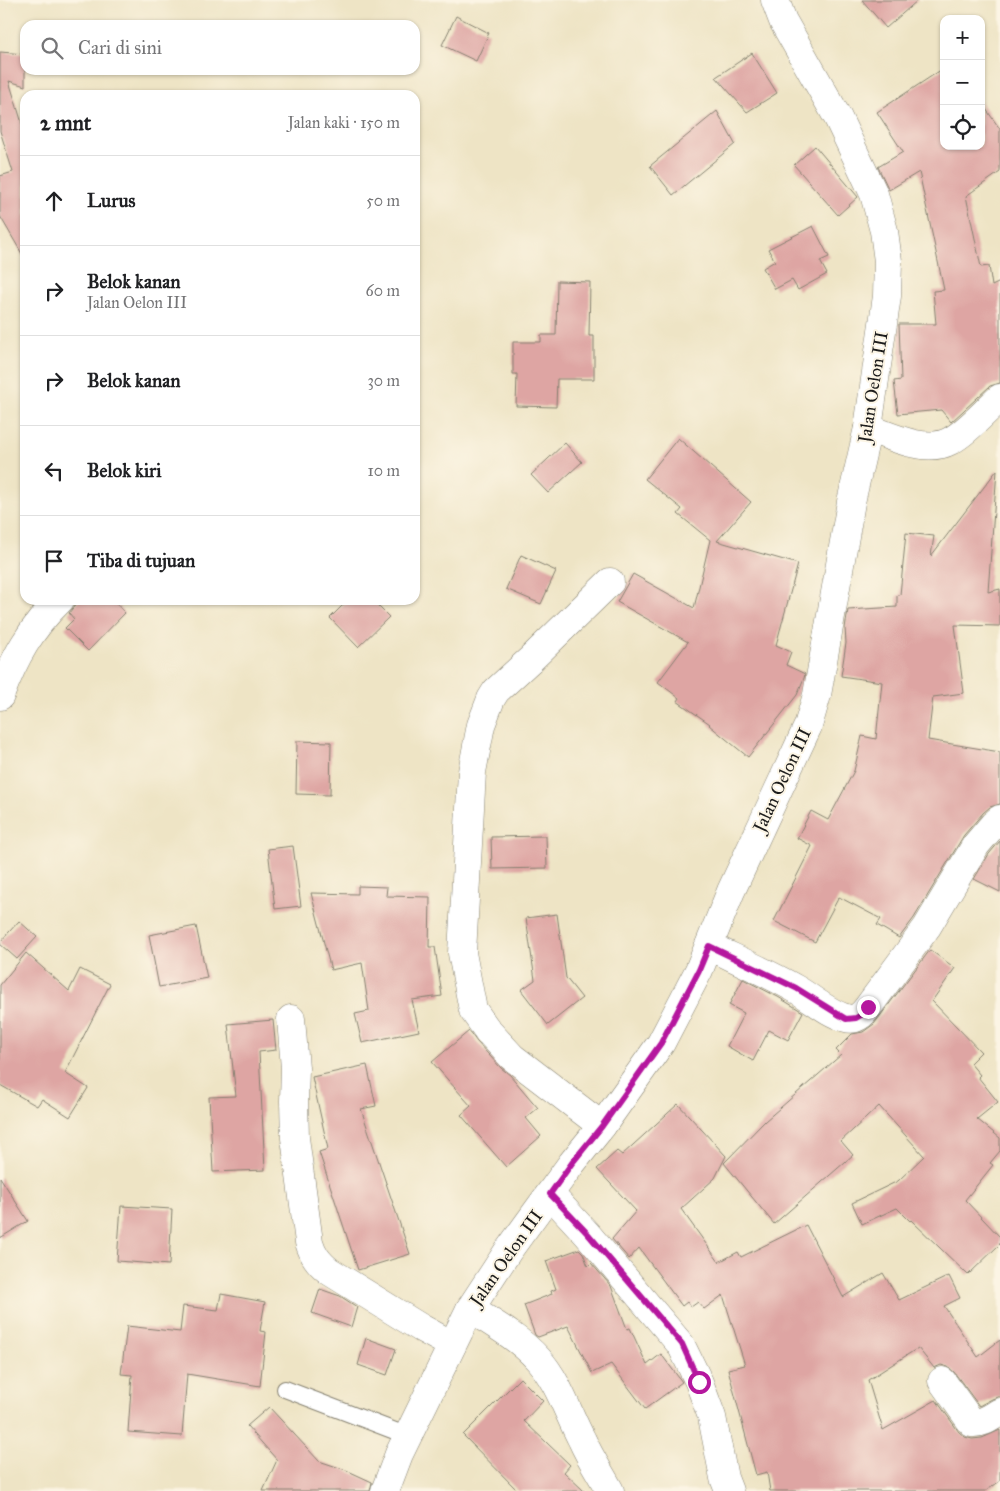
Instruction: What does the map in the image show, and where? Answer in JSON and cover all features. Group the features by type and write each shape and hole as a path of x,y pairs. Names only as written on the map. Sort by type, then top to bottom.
{"street":[{"name":"Jalan Oelon III","path":"386,1491 398,1454 470,1309 508,1251 572,1163 602,1126 661,1043 699,970 731,891 808,726 817,695 851,502 868,428 887,296 888,261 884,232 874,194 838,118 783,21 775,0"},
{"path":"868,428 915,444 932,445 949,442 1000,398"},
{"path":"602,1126 512,1057 488,1031 473,1010 462,953 472,772 481,725 491,699 496,691 526,665 610,582"},
{"path":"0,696 10,668 41,618 55,605"},
{"path":"709,946 796,988 846,1019 856,1018 868,1007 927,927 976,846 992,825 1000,820"},
{"path":"291,1019 295,1068 295,1138 312,1253 318,1262 329,1271 452,1345"},
{"path":"550,1194 588,1234 682,1344 712,1417 724,1478 729,1491"},
{"path":"470,1309 507,1332 539,1360 552,1377 581,1440 610,1491"},
{"path":"942,1381 966,1418 972,1423 978,1424 1000,1412"}],"lane":[{"path":"285,1389 408,1436"}],"building":[{"path":"862,0 918,0 886,28"},
{"path":"456,16 489,33 476,61 442,45"},
{"path":"0,52 20,54 20,75 25,75 25,86 9,81 20,117 20,250 0,216 0,176 13,172 0,131"},
{"path":"752,53 777,93 747,112 716,77"},
{"path":"940,71 940,150 985,150 985,108 1000,129 1000,172 966,196 981,267 989,266 992,286 1000,282 1000,383 990,386 951,422 941,410 898,414 894,381 901,380 899,324 936,324 933,291 944,290 919,172 889,190 878,167 903,152 877,112"},
{"path":"717,111 735,144 673,195 650,166"},
{"path":"815,146 858,197 838,215 794,165"},
{"path":"813,226 829,257 820,261 827,274 798,290 792,280 775,289 763,268 775,261 768,249"},
{"path":"557,281 590,282 589,336 594,336 594,379 557,379 556,407 516,406 517,374 513,374 513,342 541,342 541,335 556,335"},
{"path":"678,438 751,502 717,541 798,564 776,645 791,652 786,665 805,674 804,678 797,695 748,757 710,724 677,701 679,698 658,682 688,642 617,602 633,574 694,608 710,540 678,514 682,509 645,479"},
{"path":"565,443 582,462 548,493 531,475"},
{"path":"997,470 988,592 1000,589 1000,626 955,625 964,693 933,697 928,740 1000,752 1000,804 990,807 983,813 964,835 914,918 899,938 877,925 881,919 839,897 815,942 774,921 812,846 797,838 811,811 828,820 854,771 862,736 876,739 882,682 841,676 848,610 897,607 897,595 900,595 906,533 934,536 931,556"},
{"path":"521,555 556,571 541,604 506,589"},
{"path":"75,605 118,605 125,613 88,651 65,628 74,619 69,613"},
{"path":"343,605 377,605 389,617 358,647 330,618"},
{"path":"297,741 331,742 330,795 296,794"},
{"path":"546,836 547,868 492,869 491,837"},
{"path":"1000,841 1000,892 974,879 989,854"},
{"path":"293,846 301,906 275,909 268,849"},
{"path":"358,886 387,887 386,896 430,897 429,947 435,947 442,996 412,1000 419,1031 362,1043 355,1014 369,1011 362,963 331,970 311,893 358,894"},
{"path":"557,914 566,978 582,998 548,1025 521,990 535,980 526,918"},
{"path":"19,921 37,937 17,959 0,942"},
{"path":"196,926 207,978 159,987 149,935"},
{"path":"930,950 955,968 932,1001 981,1052 970,1063 980,1075 978,1077 998,1102 977,1119 1000,1138 1000,1151 990,1163 993,1165 965,1200 1000,1237 1000,1244 968,1275 897,1208 862,1224 852,1203 898,1181 924,1156 879,1106 841,1141 853,1155 774,1224 724,1163 765,1121 841,1055 836,1050 852,1034 863,1032 874,1024"},
{"path":"26,953 69,991 80,969 110,984 65,1073 88,1088 70,1117 42,1099 37,1106 0,1085 0,985"},
{"path":"743,979 803,1012 788,1040 769,1030 753,1061 727,1046 744,1013 729,1005"},
{"path":"273,1020 276,1050 259,1052 265,1170 213,1172 209,1097 236,1096 228,1024"},
{"path":"469,1031 538,1108 526,1118 541,1136 506,1167 461,1115 471,1106 432,1062"},
{"path":"367,1065 376,1106 361,1109 410,1254 358,1270 319,1152 328,1149 312,1077"},
{"path":"678,1104 726,1156 715,1178 681,1209 719,1262 738,1252 741,1257 806,1225 843,1297 883,1273 899,1300 949,1276 960,1298 944,1306 978,1357 1000,1340 1000,1396 979,1406 954,1372 948,1367 941,1365 934,1368 918,1348 868,1380 883,1430 936,1400 959,1432 965,1437 972,1439 982,1438 1000,1430 1000,1481 986,1491 770,1491 767,1472 756,1475 728,1369 745,1365 723,1295 704,1309 698,1302 691,1307 687,1302 682,1306 639,1248 629,1259 612,1239 636,1211 597,1169 617,1151 622,1155"},
{"path":"0,1177 28,1221 0,1238"},
{"path":"121,1206 172,1209 169,1265 117,1261"},
{"path":"579,1249 583,1253 588,1266 591,1263 611,1286 627,1329 630,1328 647,1365 661,1354 682,1382 645,1409 611,1364 592,1373 568,1326 538,1337 535,1335 524,1305 552,1294 551,1291 556,1289 546,1261"},
{"path":"320,1289 340,1296 357,1307 351,1327 312,1313"},
{"path":"221,1294 265,1302 260,1331 266,1332 260,1386 187,1374 182,1436 128,1432 132,1375 121,1374 127,1326 180,1332 183,1306 218,1310"},
{"path":"366,1338 396,1349 387,1375 358,1365"},
{"path":"520,1378 543,1401 524,1421 570,1465 564,1472 584,1491 518,1491 463,1435"},
{"path":"269,1407 319,1461 346,1470 372,1482 370,1491 263,1491 277,1460 247,1426"}],"route":[{"path":"699,1382 682,1344 588,1234 550,1194 602,1126 661,1043 699,970 709,946 796,988 846,1019 856,1018 868,1007"}]}
